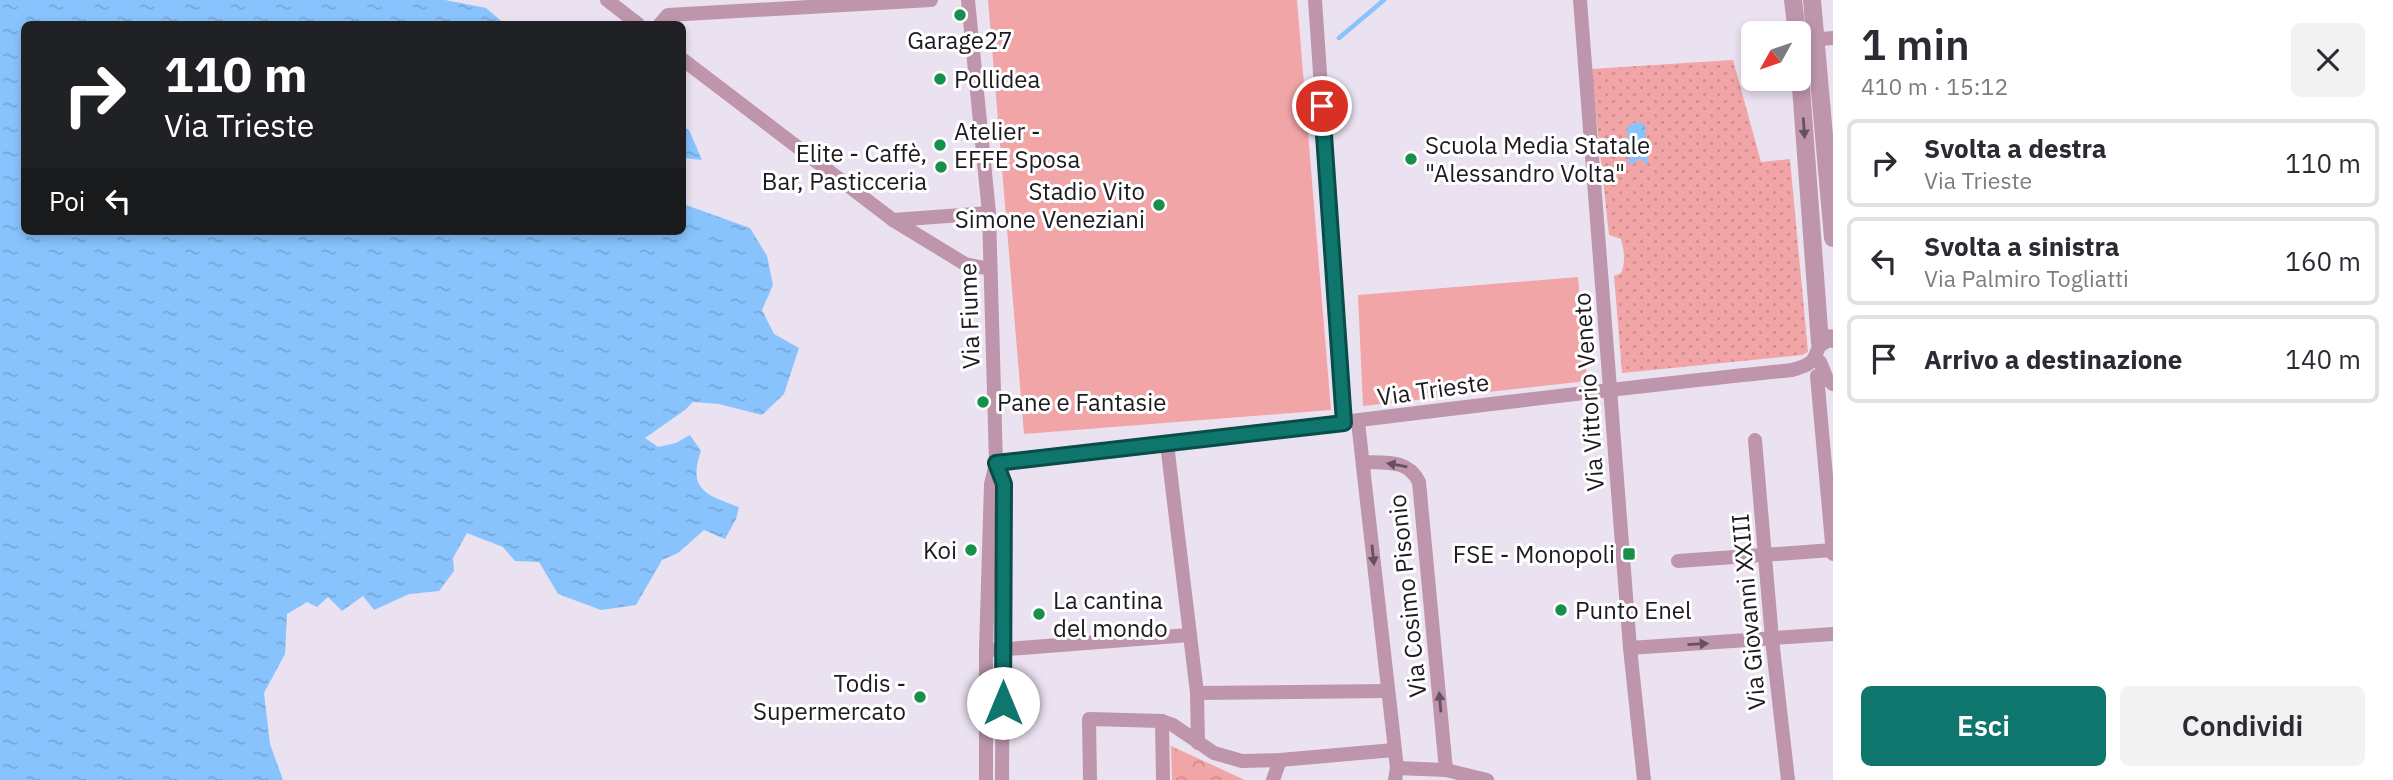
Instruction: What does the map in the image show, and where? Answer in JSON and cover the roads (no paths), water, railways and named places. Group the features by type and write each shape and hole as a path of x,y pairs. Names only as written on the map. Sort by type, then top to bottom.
{"street":[{"path":"607,0 634,21"},
{"path":"663,21 668,15 932,0"},
{"name":"Via Fiume","path":"968,0 989,213 996,463"},
{"name":"Via Cosimo Pisonio","path":"1315,0 1351,422 1363,462 1396,774"},
{"name":"Via Vittorio Veneto","path":"1580,0 1630,648 1644,780"},
{"path":"1793,0 1796,21"},
{"path":"1812,0 1829,166 1833,238"},
{"path":"686,62 893,220 965,264 990,269"},
{"path":"1678,561 1833,551 1826,380 1820,363 1827,341 1807,169 1801,91"},
{"path":"1807,169 1829,166"},
{"path":"893,220 989,213"},
{"path":"1792,370 1809,365 1827,341"},
{"path":"1792,370 1826,380"},
{"name":"Via Trieste","path":"996,463 1351,422 1611,388 1792,370"},
{"name":"Via Giovanni XXIII","path":"1755,440 1772,639 1788,780"},
{"path":"1167,444 1197,693 1198,743"},
{"name":"Via Cosimo Pisonio","path":"1363,462 1401,464 1408,467 1419,482 1446,770"},
{"path":"986,780 986,650 991,484 996,463"},
{"path":"996,463 1004,484 1002,780"},
{"path":"1630,648 1833,634"},
{"path":"986,650 1190,635"},
{"path":"1197,693 1387,691"},
{"path":"1090,780 1089,719 1162,721 1226,758 1242,761 1394,750"},
{"path":"1162,721 1163,780"},
{"path":"1273,780 1280,760"},
{"path":"1396,774 1446,770 1487,780"}],"water":[{"path":"0,0 445,0 486,8 501,21 21,21 21,235 686,235 686,205 750,228 767,256 773,285 762,310 774,334 799,348 784,394 762,415 719,404 693,402 645,438 658,447 676,443 690,435 701,451 697,464 698,483 709,494 739,507 725,539 704,530 678,553 662,560 636,605 601,610 558,594 539,562 515,561 503,547 467,533 453,558 454,571 439,591 409,594 374,610 363,596 342,611 328,597 317,607 307,602 287,614 285,654 264,693 270,744 283,780 0,780"},
{"path":"1636,122 1645,125 1648,164 1638,158 1634,164 1629,164 1627,127"},
{"path":"686,128 689,130 702,160 686,158"}],"waterway":[{"path":"1339,38 1384,0"}],"place":[{"name":"Garage27","path":"960,15"},
{"name":"Pollidea","path":"940,79"},
{"name":"Atelier - EFFE Sposa","path":"940,145"},
{"name":"Scuola Media Statale \"Alessandro Volta\"","path":"1411,159"},
{"name":"Elite - Caffè, Bar, Pasticceria","path":"941,167"},
{"name":"Stadio Vito Simone Veneziani","path":"1159,205"},
{"name":"Pane e Fantasie","path":"983,402"},
{"name":"Koi","path":"971,550"},
{"name":"FSE - Monopoli","path":"1629,554"},
{"name":"Punto Enel","path":"1561,610"},
{"name":"La cantina del mondo","path":"1039,614"},
{"name":"Todis - Supermercato","path":"920,697"}]}
